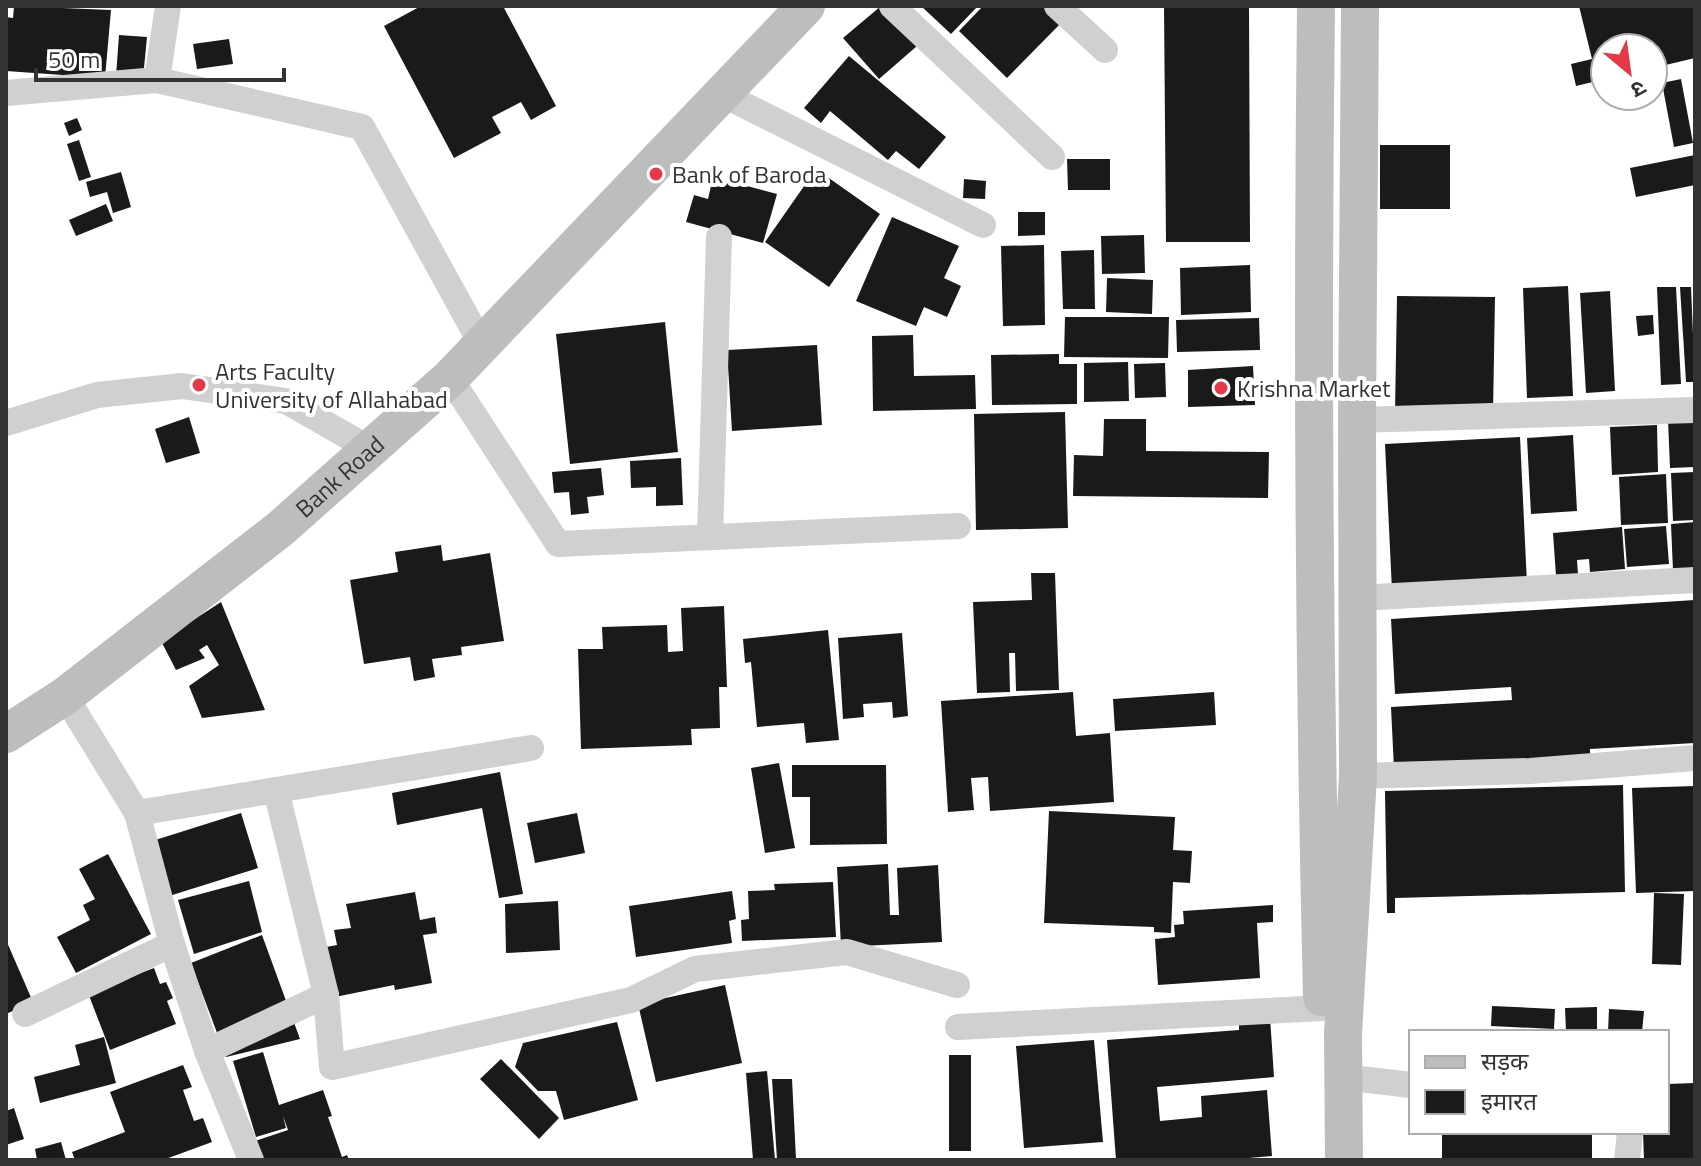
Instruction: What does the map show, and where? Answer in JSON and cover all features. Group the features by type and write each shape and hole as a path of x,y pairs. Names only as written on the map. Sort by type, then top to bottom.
{"main road":[{"name":"Bank Road","path":"6,734 65,696 280,529 450,378 806,6"},
{"path":"1316,6 1312,299 1317,786 1323,1008 1322,1160"},
{"path":"1344,1160 1343,1034 1358,776 1360,6"}],"street":[{"path":"157,80 168,6"},
{"path":"892,6 1052,157"},
{"path":"1057,6 1105,50"},
{"path":"6,93 157,80 362,127 482,345"},
{"path":"722,94 983,225"},
{"path":"710,537 719,237"},
{"path":"450,378 558,544 958,526"},
{"path":"6,423 97,395 182,386 286,401 370,449"},
{"path":"1357,420 1695,410"},
{"path":"1357,598 1695,580"},
{"path":"65,696 137,813 172,944 207,1051 251,1160"},
{"path":"137,813 531,748"},
{"path":"1358,776 1530,771 1695,758"},
{"path":"276,790 326,995 332,1067 631,1000 695,969 847,952 957,985"},
{"path":"25,1014 172,944"},
{"path":"207,1051 326,995"},
{"path":"958,1027 1323,1008"},
{"path":"1343,1077 1409,1085"},
{"path":"1627,1160 1630,1134"}],"building":[{"path":"14,6 111,10 105,78 6,71 6,17 13,18"},
{"path":"421,6 503,6 556,106 531,120 521,102 492,117 501,133 454,158 384,26"},
{"path":"881,6 917,46 879,79 843,38"},
{"path":"921,6 978,6 951,34"},
{"path":"983,6 1046,6 1062,22 1007,78 959,31"},
{"path":"1164,6 1249,6 1250,242 1166,242"},
{"path":"1579,6 1695,6 1695,58 1669,64 1669,32 1589,32 1589,47"},
{"path":"119,35 147,37 143,78 116,76"},
{"path":"229,39 233,64 197,69 193,44"},
{"path":"849,56 946,137 919,169 896,151 888,160 830,111 821,123 804,108"},
{"path":"1589,60 1589,83 1576,86 1571,64"},
{"path":"1681,79 1693,143 1674,147 1667,112 1669,82"},
{"path":"77,118 82,130 69,136 64,123"},
{"path":"79,140 91,177 79,181 67,144"},
{"path":"1380,145 1450,145 1450,209 1380,209"},
{"path":"1695,155 1695,185 1636,197 1630,168"},
{"path":"1067,159 1110,159 1110,190 1068,190"},
{"path":"816,169 880,214 829,287 765,242"},
{"path":"121,172 131,207 113,213 107,192 90,197 86,182"},
{"path":"713,177 777,194 763,243 686,222 694,195 708,199"},
{"path":"964,179 986,181 985,199 963,198"},
{"path":"106,204 113,221 76,236 69,220"},
{"path":"1018,212 1045,212 1045,235 1018,236"},
{"path":"892,217 959,246 944,278 961,286 947,317 924,307 916,326 856,301"},
{"path":"1144,235 1145,273 1102,274 1101,236"},
{"path":"1044,245 1045,325 1003,326 1001,246"},
{"path":"1094,250 1095,309 1063,309 1061,251"},
{"path":"1250,265 1251,312 1181,315 1180,268"},
{"path":"1107,278 1153,280 1152,314 1106,312"},
{"path":"1568,286 1573,396 1527,398 1523,288"},
{"path":"1657,287 1676,287 1681,384 1661,385"},
{"path":"1680,287 1691,287 1695,382 1686,382"},
{"path":"1610,291 1615,391 1586,393 1580,293"},
{"path":"1397,296 1495,297 1493,413 1395,412"},
{"path":"1653,315 1654,334 1638,336 1636,316"},
{"path":"1065,317 1169,317 1168,358 1064,357"},
{"path":"1259,318 1260,350 1177,352 1176,320"},
{"path":"665,322 678,452 570,464 556,334"},
{"path":"913,335 914,376 975,375 976,409 873,411 872,336"},
{"path":"817,345 822,425 732,431 727,350"},
{"path":"1059,354 1059,364 1077,364 1077,404 992,405 991,355"},
{"path":"1128,362 1129,401 1084,402 1084,363"},
{"path":"1165,363 1166,397 1135,398 1134,364"},
{"name":"Krishna Market","path":"1253,366 1255,405 1188,407 1188,370"},
{"path":"1065,412 1068,528 976,530 974,414"},
{"path":"189,417 200,453 166,463 155,429"},
{"path":"1104,419 1146,419 1146,451 1269,452 1268,498 1073,496 1074,455 1103,456"},
{"path":"1695,419 1695,467 1670,468 1668,420"},
{"path":"1657,425 1658,472 1612,475 1610,427"},
{"path":"1573,435 1577,511 1531,514 1527,438"},
{"path":"1520,437 1527,584 1392,591 1385,444"},
{"path":"681,458 683,505 656,506 656,487 631,488 630,461"},
{"path":"601,468 604,495 587,497 589,513 571,515 569,492 554,493 552,472"},
{"path":"1695,472 1695,520 1673,521 1671,473"},
{"path":"1666,474 1668,523 1621,525 1619,477"},
{"path":"1695,522 1695,571 1673,571 1671,524"},
{"path":"1666,526 1669,564 1627,567 1624,529"},
{"path":"1622,527 1625,569 1590,572 1589,559 1577,560 1578,574 1556,576 1553,533"},
{"path":"441,545 443,561 490,553 504,641 461,647 462,655 432,659 435,677 414,681 410,657 364,664 350,580 398,572 395,552"},
{"path":"1031,573 1055,573 1059,690 1016,691 1015,653 1009,653 1010,692 977,693 973,602 1032,600"},
{"path":"1695,600 1695,743 1590,749 1590,758 1394,769 1391,707 1512,700 1511,687 1395,694 1391,619"},
{"path":"221,602 265,710 202,718 189,686 219,665 207,645 199,650 205,658 176,670 161,641"},
{"path":"724,606 727,687 719,687 720,728 691,729 692,745 581,749 578,649 603,649 602,627 667,625 668,652 683,651 681,608"},
{"path":"828,630 839,740 806,743 804,723 757,727 751,662 745,663 743,639"},
{"path":"902,633 908,716 893,718 892,702 863,704 864,717 843,719 838,638"},
{"path":"1073,692 1076,736 1110,733 1114,802 990,811 988,777 971,778 974,810 948,812 941,701"},
{"path":"1214,692 1216,725 1115,731 1113,699"},
{"path":"779,763 795,848 765,853 751,768"},
{"path":"792,765 886,765 887,844 810,845 810,797 792,797"},
{"path":"500,772 523,894 499,898 482,808 397,825 392,793"},
{"path":"1623,785 1625,892 1395,898 1395,913 1387,913 1385,791"},
{"path":"1695,786 1695,891 1636,893 1632,788"},
{"path":"1049,811 1175,817 1173,850 1192,851 1190,883 1173,882 1171,933 1154,932 1154,927 1044,923"},
{"path":"241,813 258,868 166,897 149,842"},
{"path":"577,813 585,853 535,863 527,823"},
{"path":"108,854 151,934 76,973 57,937 90,920 83,905 95,899 79,869"},
{"path":"888,864 890,915 899,915 897,868 938,865 942,942 841,947 837,867"},
{"path":"249,881 262,932 194,954 178,900"},
{"path":"833,882 836,937 742,941 741,920 749,919 748,891 775,890 774,884"},
{"path":"732,891 736,919 729,921 732,943 636,957 629,906"},
{"path":"415,892 420,920 435,917 437,933 423,935 432,983 395,990 394,985 330,998 321,948 337,945 334,930 351,928 346,904"},
{"path":"1654,893 1684,894 1681,965 1652,964"},
{"path":"558,901 560,950 506,953 505,904"},
{"path":"1273,905 1273,922 1257,923 1260,978 1158,985 1155,939 1175,937 1174,925 1184,924 1183,911"},
{"path":"262,935 300,1039 226,1057 191,963"},
{"path":"6,940 33,1002 6,1014"},
{"path":"154,968 160,984 166,982 173,998 167,1001 176,1024 110,1050 88,993"},
{"path":"725,985 742,1063 656,1082 638,1004"},
{"path":"1492,1006 1555,1009 1554,1029 1491,1026"},
{"path":"1597,1007 1597,1030 1566,1030 1565,1008"},
{"path":"1609,1009 1644,1011 1642,1030 1608,1030"},
{"path":"1270,1017 1274,1077 1157,1087 1160,1121 1202,1117 1201,1096 1267,1090 1272,1156 1226,1160 1116,1160 1107,1040 1239,1030 1239,1020"},
{"path":"617,1022 638,1100 564,1120 556,1091 538,1091 515,1067 523,1043"},
{"path":"104,1037 116,1083 40,1103 34,1077 80,1065 75,1045"},
{"path":"1094,1040 1103,1142 1024,1148 1016,1046"},
{"path":"263,1052 279,1105 323,1090 332,1116 328,1117 342,1157 347,1155 349,1160 261,1160 255,1141 288,1130 283,1116 286,1128 256,1137 233,1061"},
{"path":"949,1055 971,1055 971,1151 949,1151"},
{"path":"501,1059 559,1118 539,1139 480,1079"},
{"path":"183,1065 192,1087 183,1090 194,1121 203,1118 212,1142 163,1160 75,1160 72,1152 125,1132 110,1092"},
{"path":"767,1071 775,1160 753,1160 746,1073"},
{"path":"772,1079 792,1079 796,1159 777,1160"},
{"path":"1695,1083 1695,1160 1644,1160 1643,1134 1669,1134 1669,1084"},
{"path":"14,1108 24,1139 6,1145 6,1111"},
{"path":"1442,1134 1592,1134 1592,1160 1442,1160"},
{"path":"61,1142 66,1160 37,1160 35,1149"}],"place":[{"name":"Bank of Baroda","path":"656,174"},
{"name":"Arts Faculty University of Allahabad","path":"199,385"},
{"name":"Krishna Market","path":"1221,388"}]}
